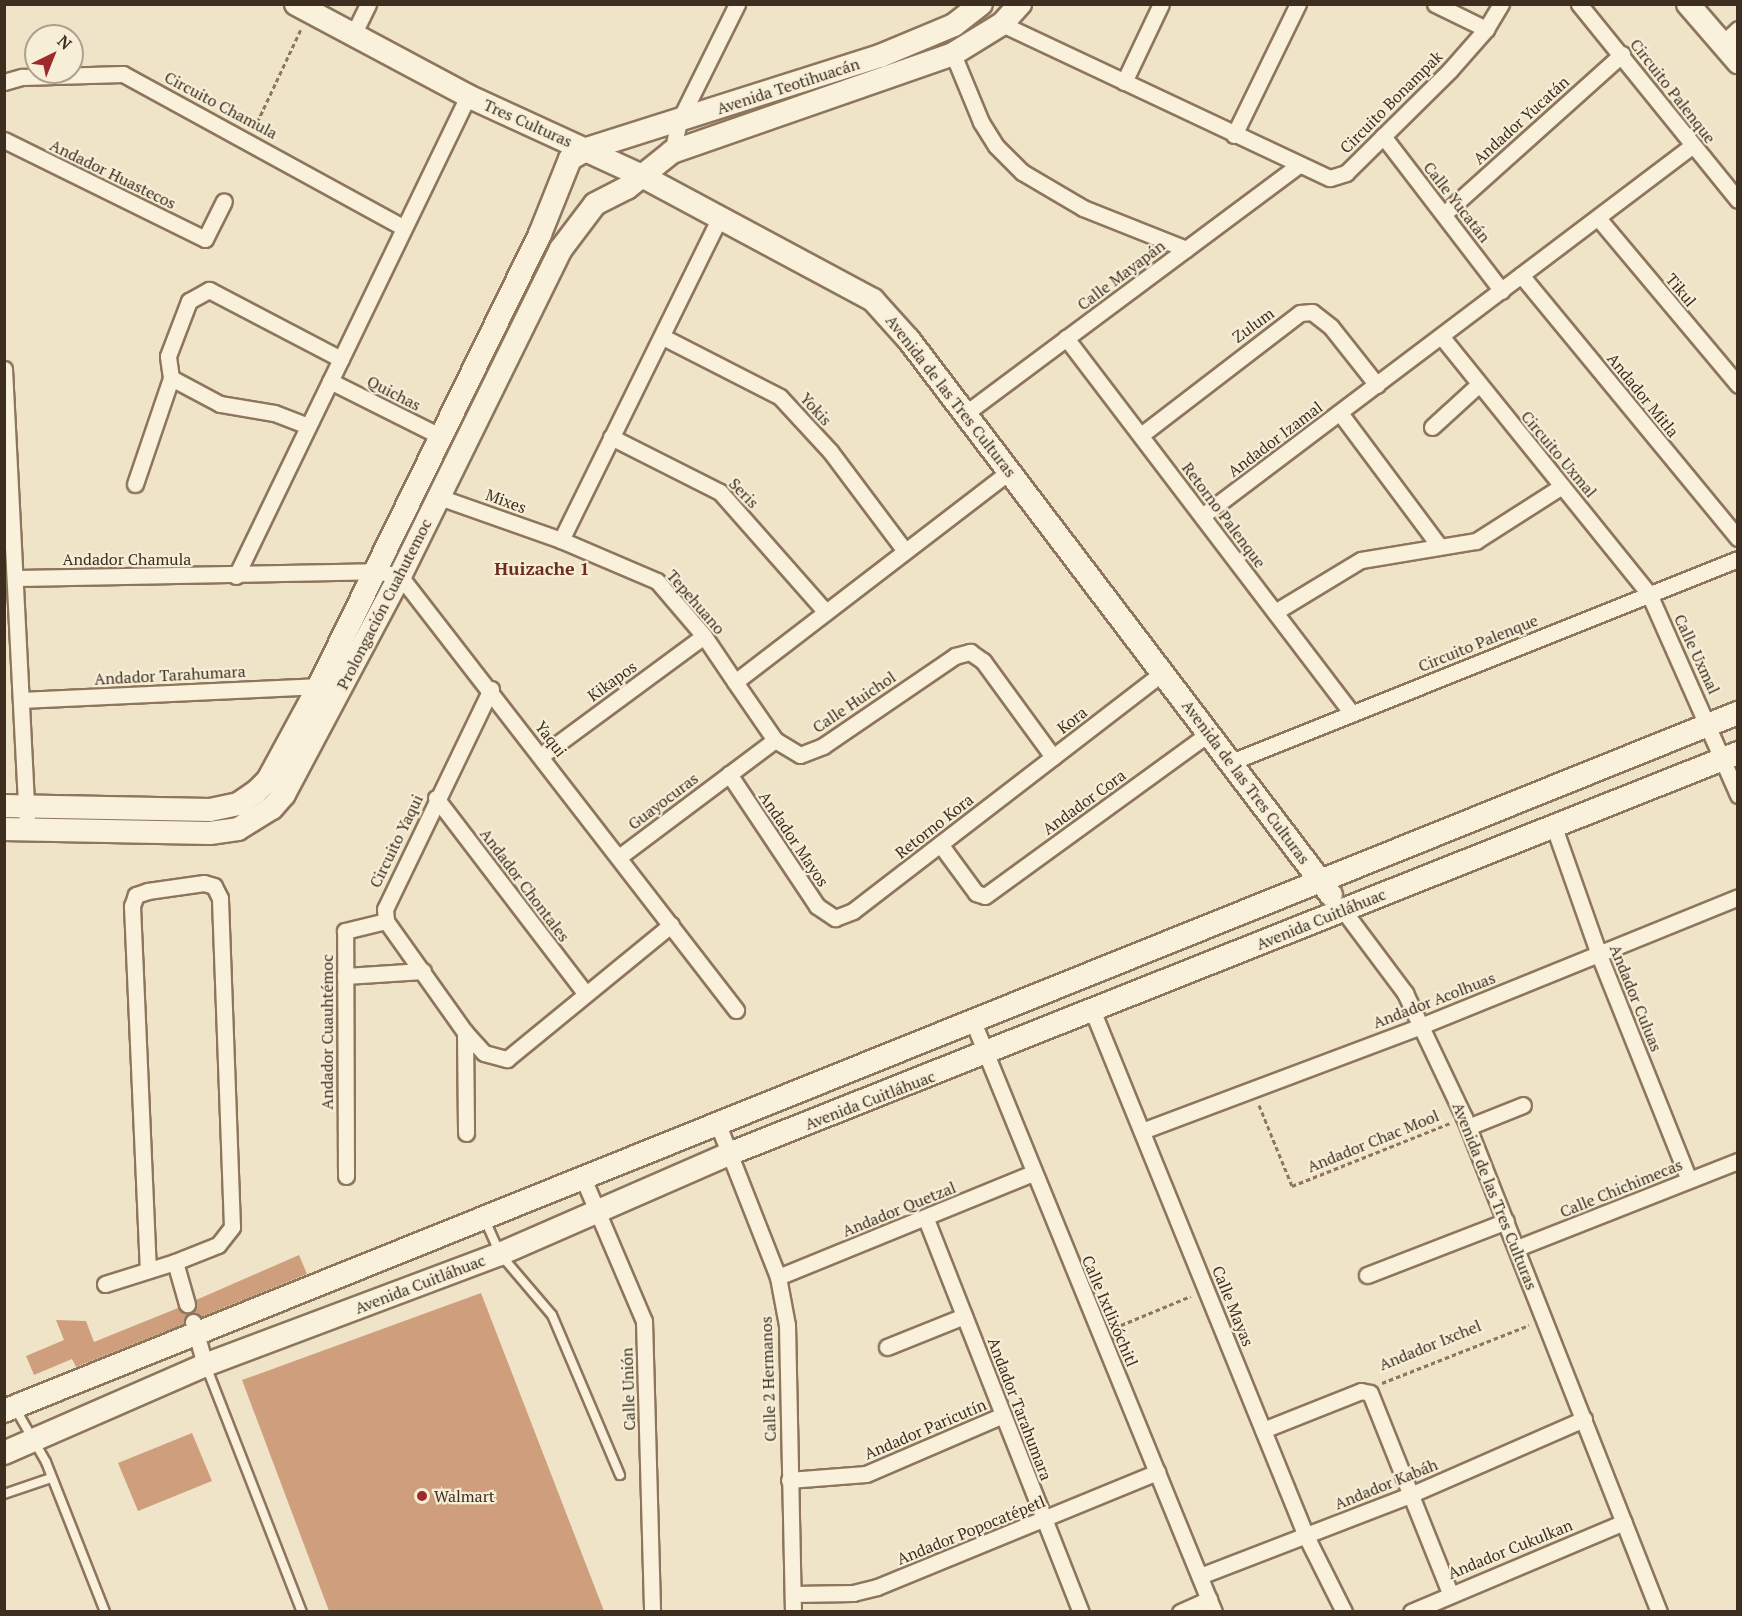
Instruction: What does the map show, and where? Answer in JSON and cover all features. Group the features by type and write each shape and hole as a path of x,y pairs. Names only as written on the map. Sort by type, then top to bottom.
{"street":[{"path":"354,33 368,4"},
{"path":"672,152 679,121 737,4"},
{"name":"Avenida Teotihuacán","path":"588,149 912,44 954,25 981,4"},
{"name":"Avenida Teotihuacán","path":"640,175 672,152 953,54 1002,24 1020,4"},
{"path":"1124,82 1161,4"},
{"path":"1234,135 1298,4"},
{"path":"1435,4 1486,29"},
{"name":"Circuito Bonampak","path":"1002,24 1299,165 1337,178 1383,136 1486,29 1501,4"},
{"name":"Circuito Palenque","path":"1579,4 1622,54 1737,200"},
{"path":"1688,4 1730,37 1737,63"},
{"path":"236,576 468,96 354,33 303,8"},
{"path":"953,54 981,122 996,146 1022,172 1083,208 1186,249"},
{"name":"Andador Yucatán","path":"1445,213 1622,54"},
{"name":"Circuito Chamula","path":"4,82 22,76 123,74 249,139 404,228"},
{"name":"Tres Culturas","path":"468,96 588,149"},
{"name":"Calle Yucatán","path":"1383,136 1445,213 1502,291"},
{"name":"Andador Huastecos","path":"4,140 206,239 224,201"},
{"path":"1439,546 1340,413 1693,145"},
{"name":"Avenida de las Tres Culturas","path":"588,149 873,300 966,414 1405,993 1466,1122 1659,1611"},
{"name":"Prolongación Cuahutemoc","path":"15,806 210,810 237,804 268,780 319,686 442,437 540,234 561,174 570,159 588,149"},
{"name":"Calle Mayapán","path":"966,414 1299,165"},
{"name":"Prolongación Cuahutemoc","path":"4,829 210,833 256,821 284,794 400,576 561,249 595,204 640,175"},
{"name":"Tikul","path":"1598,218 1737,385"},
{"path":"561,540 663,337 719,219"},
{"name":"Andador Mitla","path":"1521,275 1737,538"},
{"path":"135,484 169,375 168,356 189,301 198,292 208,290 341,359"},
{"name":"Zulum","path":"1141,435 1300,313 1312,312 1331,327 1377,385"},
{"name":"Circuito Uxmal","path":"1442,336 1478,385 1649,594"},
{"name":"Yokis","path":"663,337 780,397 830,451 904,551"},
{"name":"Retorno Palenque","path":"1066,338 1352,713"},
{"path":"4,369 18,578 23,700 15,806 27,829"},
{"path":"169,375 220,404 274,413 308,426"},
{"name":"Quichas","path":"330,381 442,437"},
{"path":"1432,426 1478,385"},
{"name":"Andador Izamal","path":"1202,516 1340,413"},
{"name":"Seris","path":"611,437 720,492 824,610"},
{"path":"735,682 824,610 1009,472"},
{"path":"1275,612 1361,560 1487,536 1562,486"},
{"name":"Mixes","path":"439,497 561,540"},
{"name":"Tepehuano","path":"561,540 657,581 704,636 775,740"},
{"name":"Circuito Palenque","path":"1231,762 1737,559"},
{"name":"Andador Chamula","path":"18,578 236,576 375,570 400,576"},
{"name":"Yaqui","path":"400,576 491,689 671,926"},
{"name":"Calle Uxmal","path":"1649,594 1710,724 1730,756 1737,795"},
{"name":"Kikapos","path":"541,756 704,636"},
{"name":"Kora","path":"970,652 983,661 1053,757 1163,672"},
{"name":"Calle Huichol","path":"775,740 800,755 823,746 955,656 970,652"},
{"name":"Andador Tarahumara","path":"23,700 319,686"},
{"name":"Circuito Yaqui","path":"386,921 388,896 491,689"},
{"name":"Avenida Cuitláhuac","path":"9,1409 195,1327 484,1219 717,1122 974,1024 1737,713"},
{"name":"Andador Cora","path":"940,844 980,897 1209,733"},
{"path":"729,774 775,740"},
{"name":"Avenida Cuitláhuac","path":"4,1453 206,1365 500,1254 729,1154 1093,1012 1730,756"},
{"name":"Retorno Kora","path":"835,918 854,910 1053,757"},
{"name":"Guayocuras","path":"619,857 729,774"},
{"name":"Andador Mayos","path":"729,774 817,906 835,918"},
{"name":"Andador Chontales","path":"436,798 585,993"},
{"name":"Andador Culuas","path":"1554,827 1599,955 1689,1180"},
{"path":"105,1284 175,1262 218,1245 232,1227 220,898 214,886 204,883 148,891 136,895 132,906 148,1270"},
{"name":"Andador Acolhuas","path":"1142,1131 1421,1026 1737,897"},
{"path":"386,921 465,1032 484,1053 507,1059 585,993 671,926 736,1010"},
{"name":"Andador Cuauhtémoc","path":"346,1176 346,929 386,921"},
{"path":"345,976 423,971"},
{"name":"Calle Mayas","path":"1093,1012 1306,1536 1344,1611"},
{"name":"Calle Ixtlixóchitl","path":"974,1024 1211,1605"},
{"path":"465,1032 466,1133"},
{"path":"1466,1122 1523,1105"},
{"name":"Calle 2 Hermanos","path":"717,1122 778,1278 787,1325 793,1611"},
{"name":"Calle Chichimecas","path":"1517,1248 1737,1161"},
{"name":"Andador Quetzal","path":"778,1278 1033,1173"},
{"name":"Calle Unión","path":"583,1178 644,1321 652,1611"},
{"name":"Andador Tarahumara","path":"926,1219 1081,1611"},
{"path":"1367,1275 1506,1221"},
{"path":"175,1262 187,1304"},
{"path":"887,1347 964,1316"},
{"path":"195,1327 206,1365"},
{"name":"Andador Ixchel","path":"1263,1430 1361,1391 1370,1393"},
{"path":"1370,1393 1450,1593"},
{"name":"Andador Paricutín","path":"789,1480 866,1474 1004,1415"},
{"name":"Andador Kabáh","path":"1200,1576 1410,1495 1584,1419"},
{"name":"Andador Popocatépetl","path":"793,1594 854,1593 877,1587 1157,1472"},
{"name":"Andador Cukulkan","path":"1411,1611 1624,1522"},
{"path":"1180,1611 1211,1605"}],"lane":[{"path":"484,1219 500,1254 552,1315 620,1475"},
{"path":"206,1365 302,1611"},
{"path":"9,1409 51,1478 105,1611"},
{"path":"4,1494 51,1478"}],"path":[{"path":"249,139 303,8"},
{"name":"Andador Chac Mool","path":"1253,1089 1292,1186 1466,1122"},
{"path":"1100,1334 1207,1290"},
{"name":"Andador Ixchel","path":"1370,1393 1382,1383 1544,1319"}],"building":[{"path":"299,1255 307,1274 201,1317 191,1313 196,1300"},
{"name":"Walmart","path":"481,1293 604,1611 329,1611 242,1380"},
{"path":"178,1308 189,1313 184,1324 76,1367 72,1359 34,1375 26,1356 64,1340 56,1320 86,1321 94,1342"},
{"path":"192,1433 212,1481 138,1511 118,1463"}],"place":[{"name":"Walmart","path":"422,1496"}],"district":[{"name":"Huizache 1","path":"542,568"}]}
